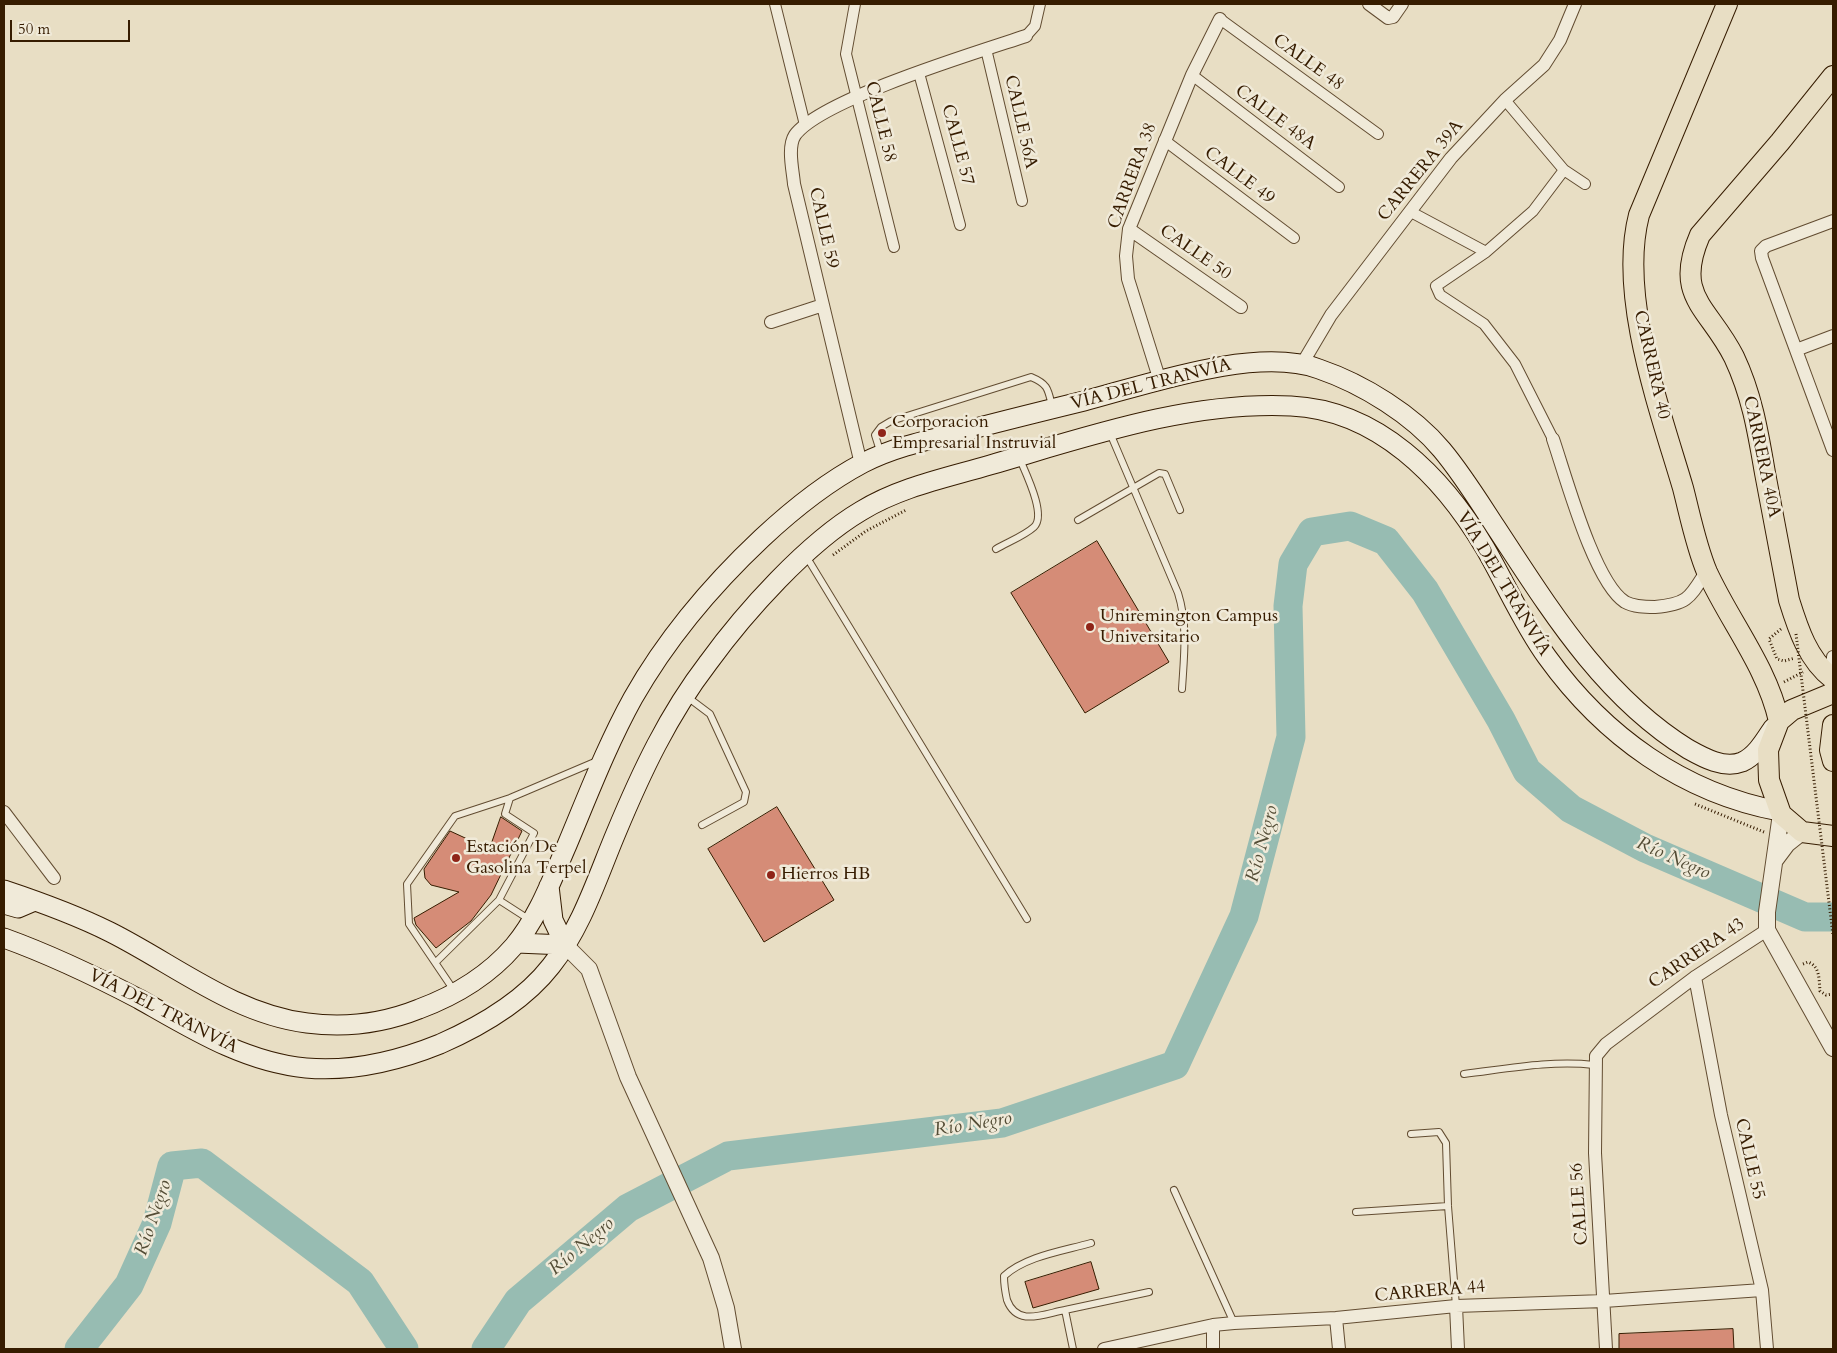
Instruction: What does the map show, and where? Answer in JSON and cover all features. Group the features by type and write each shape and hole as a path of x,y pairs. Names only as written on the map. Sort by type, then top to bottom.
{"main road":[{"name":"CARRERA 40","path":"1726,4 1639,215 1634,234 1636,288 1642,338 1706,570 1771,690 1779,721"},
{"name":"CARRERA 40A","path":"1833,76 1780,142 1700,235 1692,253 1690,286 1696,299 1733,355 1751,397 1789,600 1799,631 1815,660 1833,683"},
{"name":"VÍA DEL TRANVÍA","path":"4,890 35,900 109,931 242,1005 279,1017 323,1024 370,1023 404,1015 455,993 489,969 517,943 549,886 602,759 632,700 658,656 723,577 764,537 801,505 861,464 908,445 1230,364 1254,361 1302,364 1341,378 1405,415 1444,452 1465,480 1567,633 1610,684 1668,737 1698,755 1720,764 1733,764 1743,761 1756,752 1779,721"},
{"name":"VÍA DEL TRANVÍA","path":"11,941 56,957 209,1038 240,1052 280,1064 313,1069 357,1066 396,1060 461,1035 497,1015 526,992 549,968 565,944 592,893 648,758 685,695 747,613 810,562 858,512 893,494 1019,457 1166,418 1223,409 1269,406 1316,408 1366,427 1397,446 1426,469 1449,496 1481,542 1544,654 1578,697 1610,730 1646,757 1685,780 1746,803 1780,812"},
{"path":"1833,683 1792,710 1779,721 1768,750 1769,780 1780,812 1802,832 1833,836"},
{"path":"1833,725 1830,732 1830,750 1833,761"},
{"path":"517,943 565,944 553,920 549,886"},
{"path":"4,904 18,908 35,900"},
{"path":"4,926 13,928 11,941"}],"street":[{"path":"775,4 805,125 856,97 1026,36 1035,26 1040,4"},
{"name":"CALLE 58","path":"855,4 846,54 894,247"},
{"path":"1369,4 1388,18 1394,17 1402,4"},
{"name":"CARRERA 39A","path":"1302,364 1330,315 1450,158 1505,100 1544,65 1560,40 1574,5"},
{"name":"CARRERA 38","path":"1160,381 1128,279 1126,256 1129,229 1192,75 1220,19"},
{"name":"CALLE 48","path":"1220,19 1378,134"},
{"name":"CALLE 56A","path":"986,50 1022,201"},
{"name":"CALLE 57","path":"919,73 960,226"},
{"name":"CALLE 48A","path":"1192,75 1339,187"},
{"path":"1505,100 1564,170 1585,184"},
{"name":"CALLE 59","path":"805,125 794,137 791,158 794,184 861,464"},
{"name":"CALLE 49","path":"1164,140 1294,238"},
{"path":"1564,170 1533,211 1486,252 1436,286 1440,295 1484,324 1515,364 1553,439 1596,565 1609,587 1625,602 1642,607 1676,605 1691,596 1706,570"},
{"path":"1410,212 1486,252"},
{"path":"1833,221 1766,246 1761,251 1833,450"},
{"name":"CALLE 50","path":"1129,229 1241,307"},
{"path":"771,322 823,305"},
{"path":"1796,350 1833,336"},
{"path":"1833,657 1833,683"},
{"path":"4,812 54,878"},
{"name":"CARRERA 43","path":"1595,1061 1606,1044 1694,977 1767,930 1767,912 1780,812"},
{"path":"1775,860 1787,844 1802,832"},
{"path":"1767,930 1833,1048"},
{"path":"565,944 589,969 628,1077 655,1140 711,1258 726,1308 732,1349"},
{"name":"CALLE 55","path":"1694,977 1721,1115 1762,1290 1767,1349"},
{"name":"CALLE 56","path":"1595,1061 1595,1153 1606,1349"},
{"name":"CARRERA 44","path":"1104,1349 1213,1325 1234,1323 1336,1318 1456,1306 1604,1302 1762,1290"},
{"path":"1456,1306 1458,1349"},
{"path":"1336,1318 1339,1349"},
{"path":"1212,1349 1213,1325"}],"lane":[{"path":"881,455 875,435 881,427 892,421 1031,377 1043,382 1048,389 1053,408"},
{"path":"1109,432 1134,487 1184,611 1182,689"},
{"path":"996,549 1033,528 1038,522 1039,512 1019,457"},
{"path":"1078,520 1159,473 1165,474 1180,510"},
{"path":"810,562 1027,919"},
{"path":"685,695 710,714 746,792 744,802 702,825"},
{"path":"455,993 409,924 407,884 455,816 510,798 602,759"},
{"path":"436,962 498,900 534,833 505,814 510,798"},
{"path":"498,900 531,921"},
{"path":"1464,1074 1525,1066 1595,1061"},
{"path":"1411,1134 1439,1132 1444,1136 1446,1143 1448,1206 1456,1306"},
{"path":"1174,1190 1234,1323"},
{"path":"1356,1212 1448,1206"},
{"path":"1091,1243 1027,1262 1014,1268 1004,1276 1003,1288 1010,1309 1016,1316 1025,1317 1066,1310 1149,1292"},
{"path":"1066,1310 1073,1349"}],"path":[{"path":"810,562 913,506"},
{"path":"1785,627 1769,639 1772,650 1777,659 1784,661 1801,656 1804,662"},
{"path":"1791,628 1796,634 1833,935"},
{"path":"1771,690 1808,669"},
{"path":"1693,803 1754,830 1778,835"},
{"path":"1808,962 1813,964 1818,970 1820,991 1826,995 1833,994"}],"building":[{"name":"Uniremington Campus Universitario","path":"1097,541 1169,662 1085,713 1011,593"},
{"name":"Hierros HB","path":"777,807 834,900 764,942 708,849"},
{"path":"501,817 522,831 491,895 471,921 436,948 416,925 414,918 459,892 431,885 425,878 424,869 450,831 489,849"},
{"path":"1091,1262 1099,1289 1033,1308 1025,1282"},
{"path":"1733,1329 1734,1349 1619,1349 1619,1334"}],"waterway":[{"name":"Río Negro","path":"486,1349 518,1301 628,1208 728,1156 1002,1123 1175,1065 1244,916 1291,737 1288,606 1293,564 1312,532 1350,526 1386,541 1425,591 1501,720 1527,771 1571,809 1645,848 1805,917 1833,917"},
{"name":"Río Negro","path":"79,1349 129,1285 157,1223 172,1166 202,1163 360,1282 404,1349"}],"place":[{"name":"Corporacion Empresarial Instruvial","path":"882,433"},
{"name":"Uniremington Campus Universitario","path":"1090,627"},
{"name":"Estación De Gasolina Terpel","path":"456,858"},
{"name":"Hierros HB","path":"771,875"}]}
